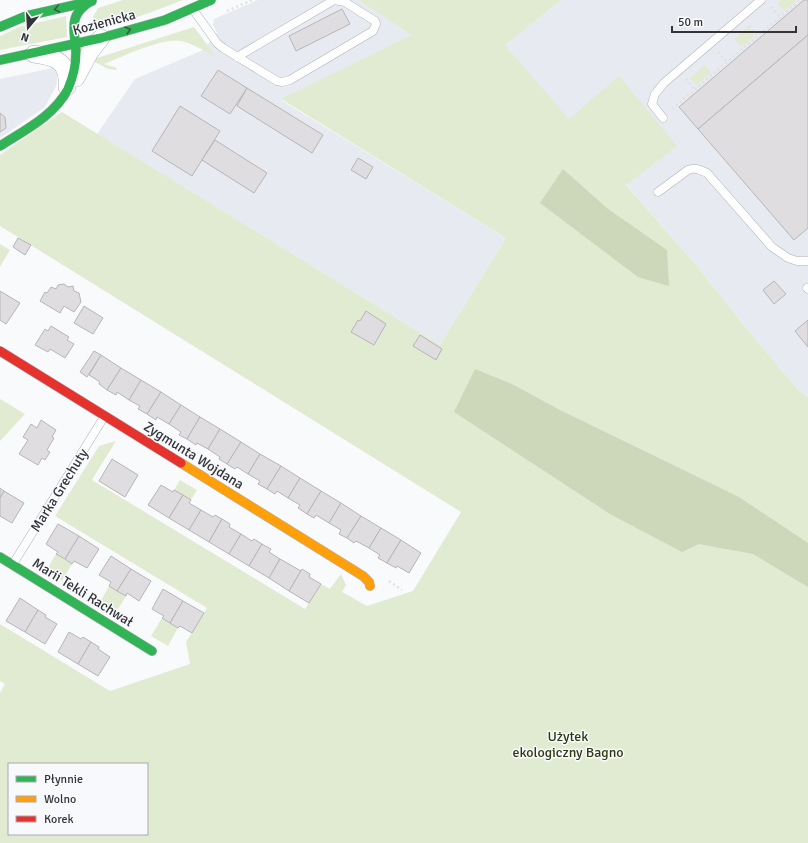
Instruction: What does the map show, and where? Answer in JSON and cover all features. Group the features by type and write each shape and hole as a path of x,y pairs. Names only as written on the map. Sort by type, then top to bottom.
{"street":[{"name":"Kozienicka","path":"0,60 76,44 101,34 165,20 211,0"},
{"name":"Kozienicka","path":"0,27 26,16 93,1"},
{"path":"85,20 93,1"},
{"path":"67,89 74,73 76,59 74,22 81,8 93,1"},
{"path":"0,146 48,113 57,105 67,89 78,76 101,34"},
{"path":"32,53 46,56 62,63 67,70 67,89"},
{"name":"Zygmunta Wojdana","path":"0,351 363,576 369,582 370,586"},
{"name":"Marii Tekli Rachwał","path":"0,556 152,651"}],"lane":[{"path":"192,8 217,43 223,48 237,57 277,81 282,82 290,80 373,31 376,24 374,21 345,2 334,0 237,57"},
{"path":"662,118 652,104 655,94 664,84 761,0"},
{"path":"658,192 688,170 693,168 700,169 707,173 772,247 788,258 797,261 808,261"},
{"name":"Marka Grechuty","path":"13,564 105,416"}],"path":[{"path":"224,11 252,0"},
{"path":"662,118 800,0"},
{"path":"770,6 780,17"},
{"path":"748,24 758,36"},
{"path":"716,51 727,62"},
{"path":"685,78 695,90"}],"shaded area":[{"path":"258,0 358,0 413,35 281,100 506,238 440,345 97,134 135,79 203,50 217,33 213,25 214,19"},
{"path":"561,0 808,0 808,397 799,391 746,328 698,267 504,45"},
{"path":"53,68 57,74 57,84 45,107 0,138 0,79"}],"green space":[{"path":"123,0 183,0 125,21 102,25 95,23 93,17 98,8"},
{"name":"Użytek ekologiczny Bagno","path":"358,0 561,0 505,45 569,119 619,76 677,146 626,185 698,267 746,328 799,391 808,397 808,843 0,843 0,693 5,684 0,681 0,624 110,691 190,664 186,642 207,608 55,516 99,446 116,441 92,480 305,609 321,584 330,589 341,574 346,585 342,592 367,606 413,591 461,512 0,226 0,155 62,112 440,345 506,238 281,99 412,35"},
{"path":"781,0 796,0 784,11 777,3"},
{"path":"66,16 67,37 0,50 0,36 19,27"},
{"path":"194,27 218,59 191,44 181,41 174,41 142,48 104,64 117,68 116,70 108,69 93,61 97,58"},
{"path":"748,28 755,36 741,47 734,39"},
{"path":"704,65 711,73 696,85 690,78"},
{"path":"563,169 608,209 667,250 669,286 638,277 540,203"},
{"path":"0,244 10,250 0,267"},
{"path":"475,369 512,384 560,410 739,497 808,543 808,587 753,554 699,544 682,552 610,514 454,412"},
{"path":"0,399 25,414 0,441"},
{"path":"180,480 197,490 191,500 174,490"},
{"path":"56,554 72,564 62,581 46,571"},
{"path":"109,586 126,596 115,614 99,604"},
{"path":"162,618 178,628 168,646 151,636"}],"building":[{"path":"804,0 808,0 808,35 698,129 679,107"},
{"path":"342,9 350,24 296,51 289,36"},
{"path":"808,35 808,228 794,240 698,129"},
{"path":"218,70 247,88 230,114 201,96"},
{"path":"247,88 323,135 312,153 237,106"},
{"path":"180,106 220,131 192,176 152,151"},
{"path":"0,113 5,117 6,128 0,132"},
{"path":"215,140 267,173 254,193 202,160"},
{"path":"358,158 373,167 366,179 351,170"},
{"path":"18,238 31,245 25,255 13,247"},
{"path":"774,281 786,294 774,304 763,290"},
{"path":"64,284 68,287 73,286 74,291 79,293 81,302 74,312 64,306 60,313 40,301 45,292 47,293 51,287 56,289 58,285"},
{"path":"0,291 20,303 6,324 0,320"},
{"path":"84,306 103,318 93,334 74,323"},
{"path":"366,311 386,324 374,345 351,332 358,320 360,321"},
{"path":"808,320 808,347 795,331"},
{"path":"51,326 69,337 67,340 74,344 65,358 50,349 48,352 35,345 45,329 48,331"},
{"path":"420,335 442,349 436,360 413,346"},
{"path":"94,351 101,355 87,377 80,372"},
{"path":"101,355 121,368 107,390 99,384 100,382 89,375"},
{"path":"121,368 141,380 129,400 117,392 116,395 107,390"},
{"path":"141,380 161,392 147,414 138,409 140,406 129,400"},
{"path":"161,392 181,405 169,424 157,417 156,420 147,414"},
{"path":"181,405 200,417 187,439 179,435 181,432 169,424"},
{"path":"200,417 220,429 208,449 197,443 196,445 187,439"},
{"path":"41,420 56,430 52,437 54,438 47,450 50,452 45,460 42,458 38,465 19,454 28,440 23,437 31,424 37,428"},
{"path":"220,429 241,442 227,464 208,449"},
{"path":"241,442 260,454 248,474 237,467 235,469 227,464"},
{"path":"260,454 281,466 267,489 258,484 260,481 248,474"},
{"path":"112,459 138,475 125,497 99,481"},
{"path":"281,466 300,478 288,498 277,491 275,494 267,489"},
{"path":"300,478 321,491 307,514 298,508 300,505 288,498"},
{"path":"161,485 173,492 174,490 183,495 169,518 148,505"},
{"path":"0,488 4,491 0,498"},
{"path":"4,491 24,503 12,523 0,516 0,498"},
{"path":"321,491 341,503 329,523 316,515 314,518 307,514"},
{"path":"183,495 191,500 189,503 201,510 189,530 169,518"},
{"path":"341,503 361,516 347,538 339,534 341,530 329,523"},
{"path":"201,510 213,517 215,515 222,519 209,542 189,530"},
{"path":"361,516 381,528 369,548 356,541 354,543 347,538"},
{"path":"222,519 230,524 229,527 241,534 229,554 209,542"},
{"path":"58,524 79,536 65,559 56,554 58,552 46,544"},
{"path":"381,528 401,540 387,563 378,558 380,555 369,548"},
{"path":"241,534 252,541 254,539 262,544 249,566 229,554"},
{"path":"79,536 99,549 87,568 74,561 72,564 65,559"},
{"path":"401,540 421,553 409,573 397,566 396,568 387,563"},
{"path":"262,544 271,549 269,552 280,559 269,578 249,566"},
{"path":"111,556 131,569 117,591 109,586 111,582 99,575"},
{"path":"280,559 301,571 289,591 269,578"},
{"path":"131,569 151,581 139,601 127,593 126,596 117,591"},
{"path":"302,569 310,574 309,577 321,584 309,603 289,591"},
{"path":"163,589 183,601 170,623 162,618 164,616 152,609"},
{"path":"20,598 38,610 25,632 6,621"},
{"path":"183,601 204,613 192,633 180,626 178,628 170,623"},
{"path":"38,610 46,615 45,617 57,624 45,644 25,632"},
{"path":"69,632 81,639 83,637 91,642 78,664 58,652"},
{"path":"91,642 110,657 98,676 78,664"}],"traffic: fast":[{"path":"0,60 101,38 165,20 211,0"},
{"path":"0,146 38,122 62,99 68,89 75,66 75,18 78,12 91,1"},
{"path":"0,27 26,16 92,1"},
{"path":"0,557 152,651"}],"traffic: slow":[{"path":"181,463 363,576 369,582 370,586"}],"traffic: jam":[{"path":"0,351 181,463"}]}
